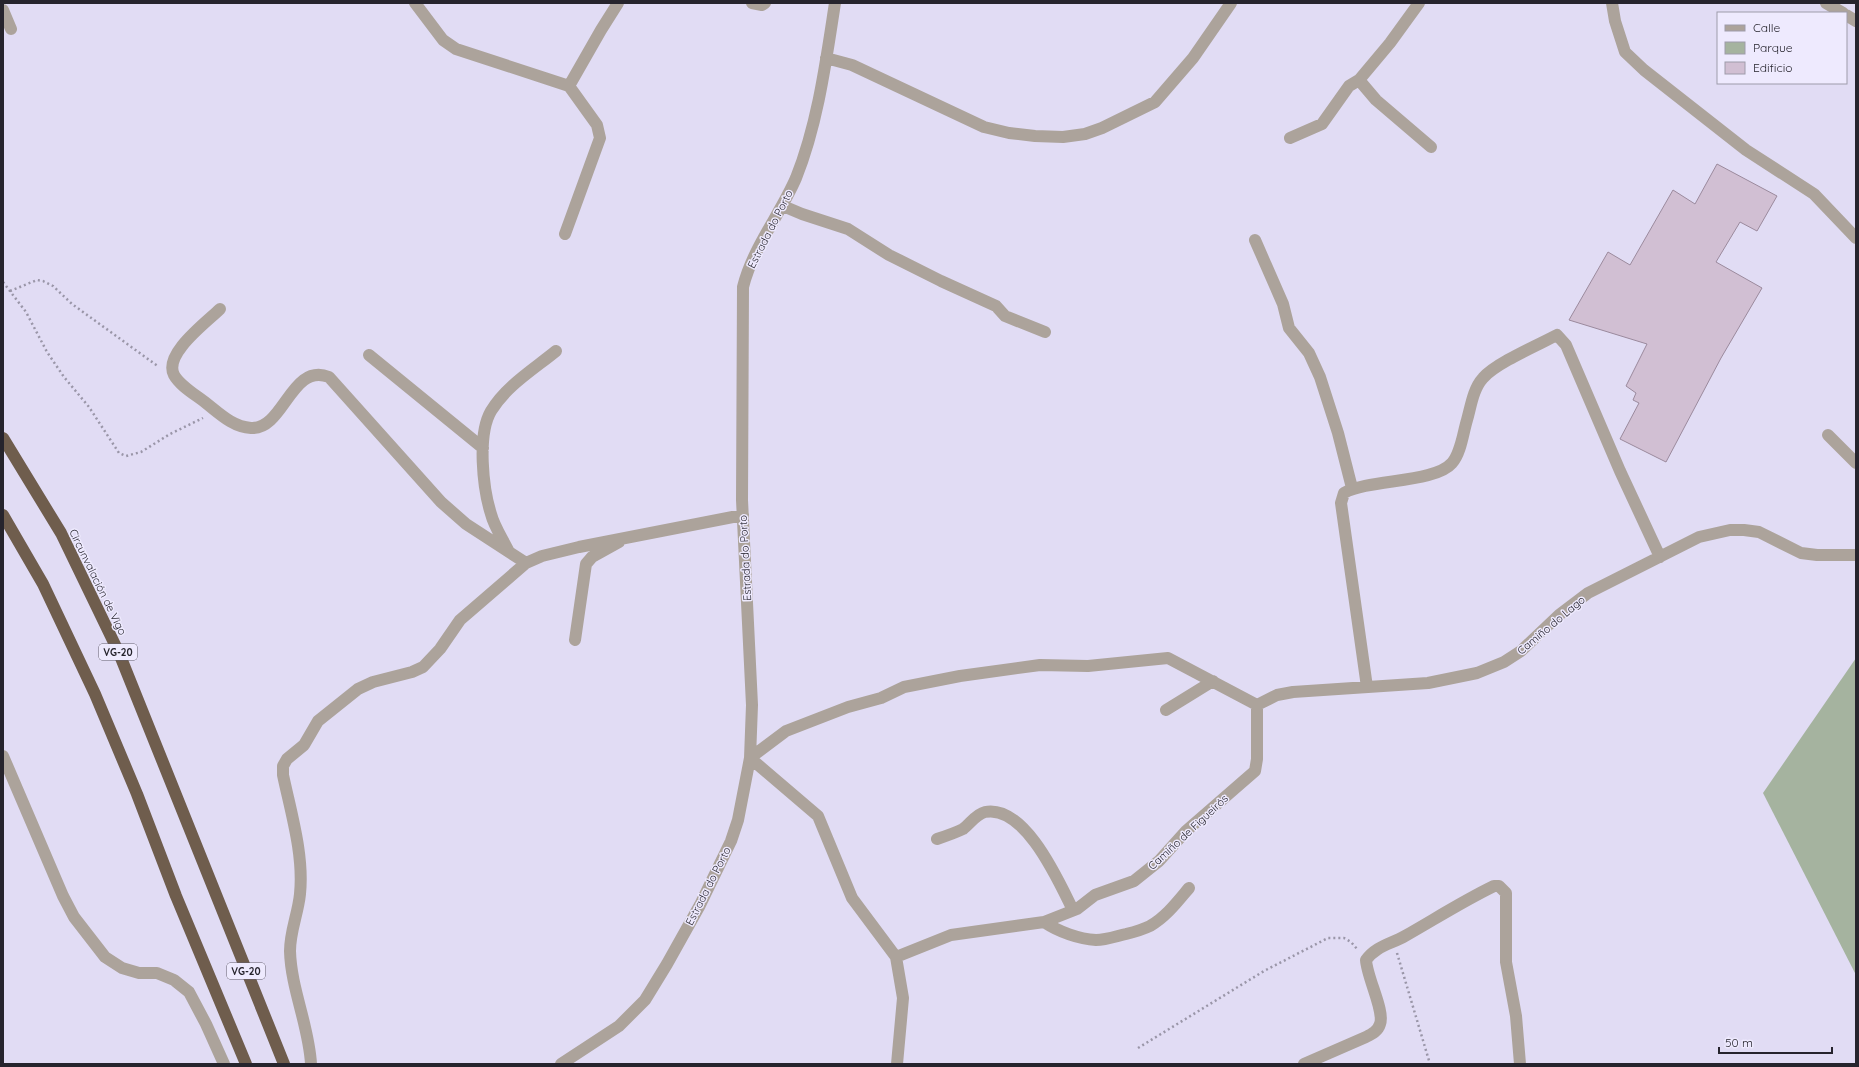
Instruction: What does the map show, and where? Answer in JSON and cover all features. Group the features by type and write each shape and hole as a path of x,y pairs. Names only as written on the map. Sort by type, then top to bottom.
{"highway":[{"name":"Circunvalación de Vigo","path":"3,438 60,533 119,653 284,1064"},
{"name":"VG-20","path":"3,515 43,584 95,694 137,794 176,896 246,1064"}],"street":[{"path":"415,3 443,40 456,49 569,86 597,125 600,138 565,234"},
{"path":"569,86 600,30 618,3"},
{"path":"752,3 762,5 765,3"},
{"name":"Estrada do Porto","path":"561,1064 629,1018 656,984 700,905 731,841 744,798 750,758 752,705 743,515 743,287 750,263 783,206 802,160 813,122 835,3"},
{"path":"826,58 852,65 984,127 1009,133 1035,136 1063,137 1078,135 1102,128 1155,102 1193,58 1231,3"},
{"path":"1290,138 1322,124 1349,86 1359,80 1390,43 1419,3"},
{"path":"1612,3 1625,52 1644,70 1746,150 1814,194 1856,238"},
{"path":"1826,3 1841,12"},
{"path":"3,10 11,29"},
{"path":"1847,16 1856,21"},
{"path":"1359,80 1376,100 1431,147"},
{"path":"783,206 802,214 848,229 889,255 941,282 996,306 1005,316 1045,332"},
{"path":"1255,240 1283,304 1289,328 1309,353 1320,377 1338,433 1352,488"},
{"path":"220,309 177,352 173,360 172,368 174,374 182,384 236,425 252,428 268,422 301,383 308,377 320,374 329,377 441,502 466,524 526,562"},
{"path":"1367,687 1341,503 1344,493 1352,488 1406,480 1444,470 1452,463 1458,452 1476,389 1483,377 1503,363 1557,335 1566,345 1620,471 1660,557"},
{"path":"508,550 491,516 485,495 483,448 488,420 497,404 510,389 556,350"},
{"path":"369,355 483,448"},
{"path":"1828,435 1856,463"},
{"path":"311,1064 307,1038 292,973 290,950 292,928 300,895 300,869 298,845 283,775 283,766 287,759 304,745 318,721 358,689 373,682 412,672 431,661 460,620 526,562 542,556 579,547 743,515"},
{"name":"Camiño do Lago","path":"1257,705 1277,695 1293,692 1428,683 1478,673 1504,662 1521,651 1559,615 1588,593 1699,537 1730,530 1759,532 1801,553 1817,555 1856,555"},
{"path":"575,640 586,564 592,557 611,548 623,539"},
{"path":"897,1064 903,998 896,957 852,898 818,816 750,758 786,731 848,707 881,698 904,687 960,676 1040,665 1088,666 1168,658 1257,705"},
{"path":"1166,710 1212,681"},
{"name":"Camiño de Figueirós","path":"896,957 951,935 1044,922 1073,910 1095,895 1134,880 1159,861 1186,831 1255,771 1257,758 1257,705"},
{"path":"3,756 63,896 74,917 105,956 122,968 139,973 157,973 174,980 188,992 206,1024 224,1064"},
{"path":"937,839 963,828 984,812 996,812 1008,816 1021,825 1027,833 1049,865 1073,910"},
{"path":"1304,1064 1366,1037 1380,1026 1382,1017 1369,976 1366,960 1374,951 1394,942 1460,902 1494,886 1499,886 1506,893 1506,962 1516,1016 1520,1064"},
{"path":"1044,922 1055,930 1097,940 1107,938 1141,930 1150,926 1165,915 1189,888"}],"path":[{"path":"10,291 37,280 53,286 72,304 166,373 174,374"},
{"path":"3,282 26,312 47,352 64,377 89,407 119,452 126,456 133,455 189,425 208,416 219,413"},
{"path":"1138,1048 1264,971 1328,938 1344,938 1351,942 1366,960"},
{"path":"1394,942 1430,1064"}],"green space":[{"path":"1856,658 1856,975 1763,793"}],"building":[{"path":"1717,164 1777,196 1757,231 1740,222 1716,262 1762,288 1721,358 1666,462 1620,439 1639,403 1633,400 1636,393 1626,386 1647,344 1569,320 1608,252 1630,265 1673,190 1695,204"}]}
